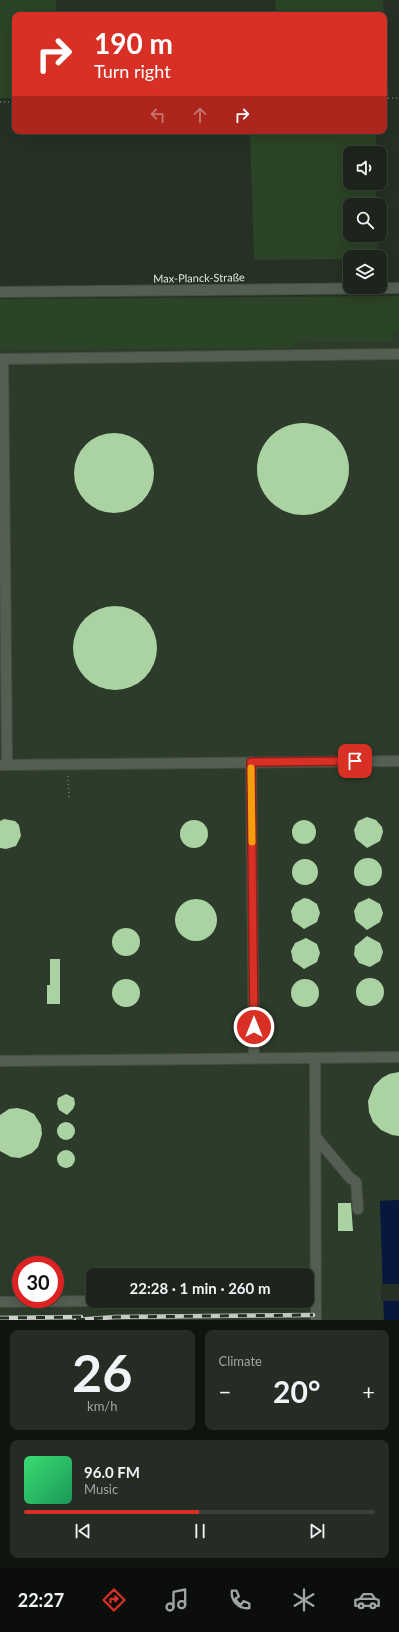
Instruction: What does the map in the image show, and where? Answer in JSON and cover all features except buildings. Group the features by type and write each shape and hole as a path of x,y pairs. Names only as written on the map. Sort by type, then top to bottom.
{"street":[{"name":"Max-Planck-Straße","path":"0,292 399,288"},
{"path":"399,354 2,359 4,765 399,761"},
{"path":"251,762 254,1058"},
{"path":"0,1061 399,1057"},
{"path":"312,1268 315,1136 315,1058"},
{"path":"315,1136 350,1178 356,1182 358,1209"},
{"path":"0,1302 86,1301"},
{"path":"313,1308 316,1320"}],"path":[{"path":"387,98 399,98"},
{"path":"0,102 12,102"},
{"path":"68,776 68,800"}],"shaded area":[{"path":"0,0 56,0 57,12 12,12 12,98 0,98"},
{"path":"275,0 383,0 384,12 276,12"},
{"path":"387,64 389,94 387,95"},
{"path":"250,134 376,134 376,146 343,146 343,190 376,190 376,198 343,198 343,242 377,242 377,250 343,250 343,259 254,260"},
{"path":"399,296 399,331 393,331 393,342 294,343 294,348 0,351 0,299"},
{"path":"393,331 399,331 399,1200 380,1201 384,1320 0,1320 0,351 294,348 294,343 393,342"}],"water":[{"path":"399,1200 399,1320 384,1320 380,1201"}],"pier":[{"path":"381,1284 399,1284 399,1301 381,1301"}],"railway":[{"path":"76,1320 115,1317 313,1315"},
{"path":"0,1318 81,1317"}],"slow traffic":[{"path":"251,768 252,842"}],"route":[{"path":"254,1027 251,762 355,761"}]}
